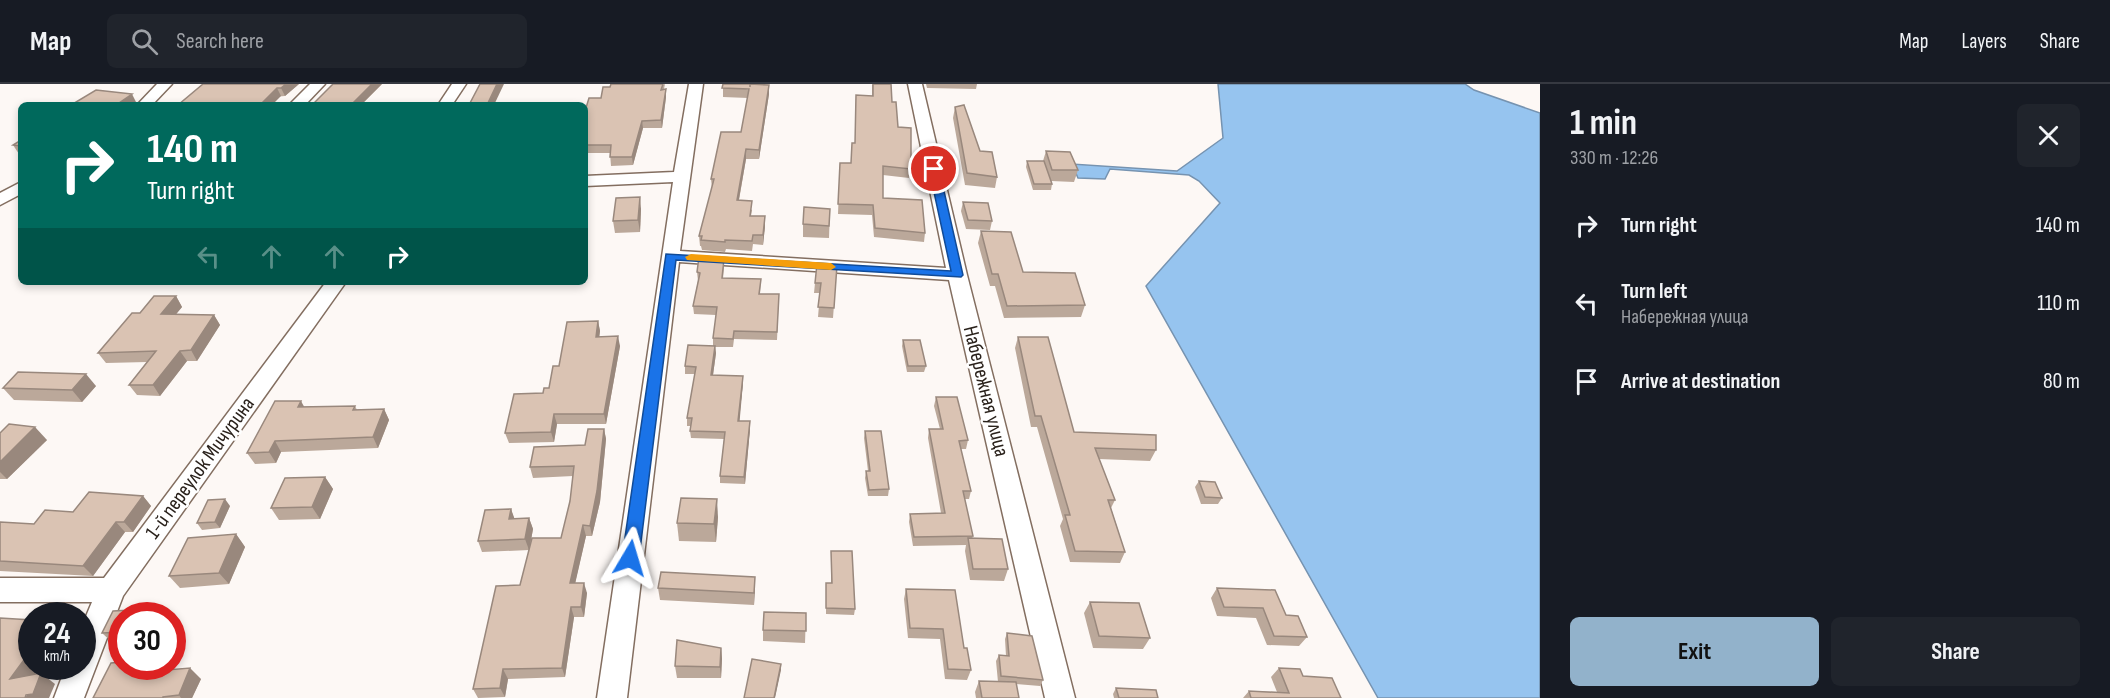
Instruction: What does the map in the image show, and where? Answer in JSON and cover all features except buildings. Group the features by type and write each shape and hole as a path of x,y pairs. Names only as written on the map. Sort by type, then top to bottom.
{"street":[{"path":"147,102 165,84"},
{"path":"300,102 318,84"},
{"path":"447,102 459,84"},
{"path":"612,698 670,256 696,84"},
{"name":"Набережная улица","path":"915,84 957,275 1060,698"},
{"path":"588,181 683,177"},
{"path":"0,200 12,188"},
{"path":"670,256 957,275"},
{"name":"1-й переулок Мичурина","path":"96,628 111,590 334,285"},
{"path":"0,591 111,590"},
{"name":"1-й переулок Мичурина","path":"69,698 76,680"}],"water":[{"path":"1218,84 1465,84 1474,90 1540,113 1540,698 1378,698 1146,286 1220,203 1199,181 1189,175 1110,169 1105,179 1078,178 1072,164 1177,171 1223,138"}],"slow traffic":[{"path":"691,257 831,267"}],"route":[{"path":"630,558 670,256 957,275 934,169"}]}
